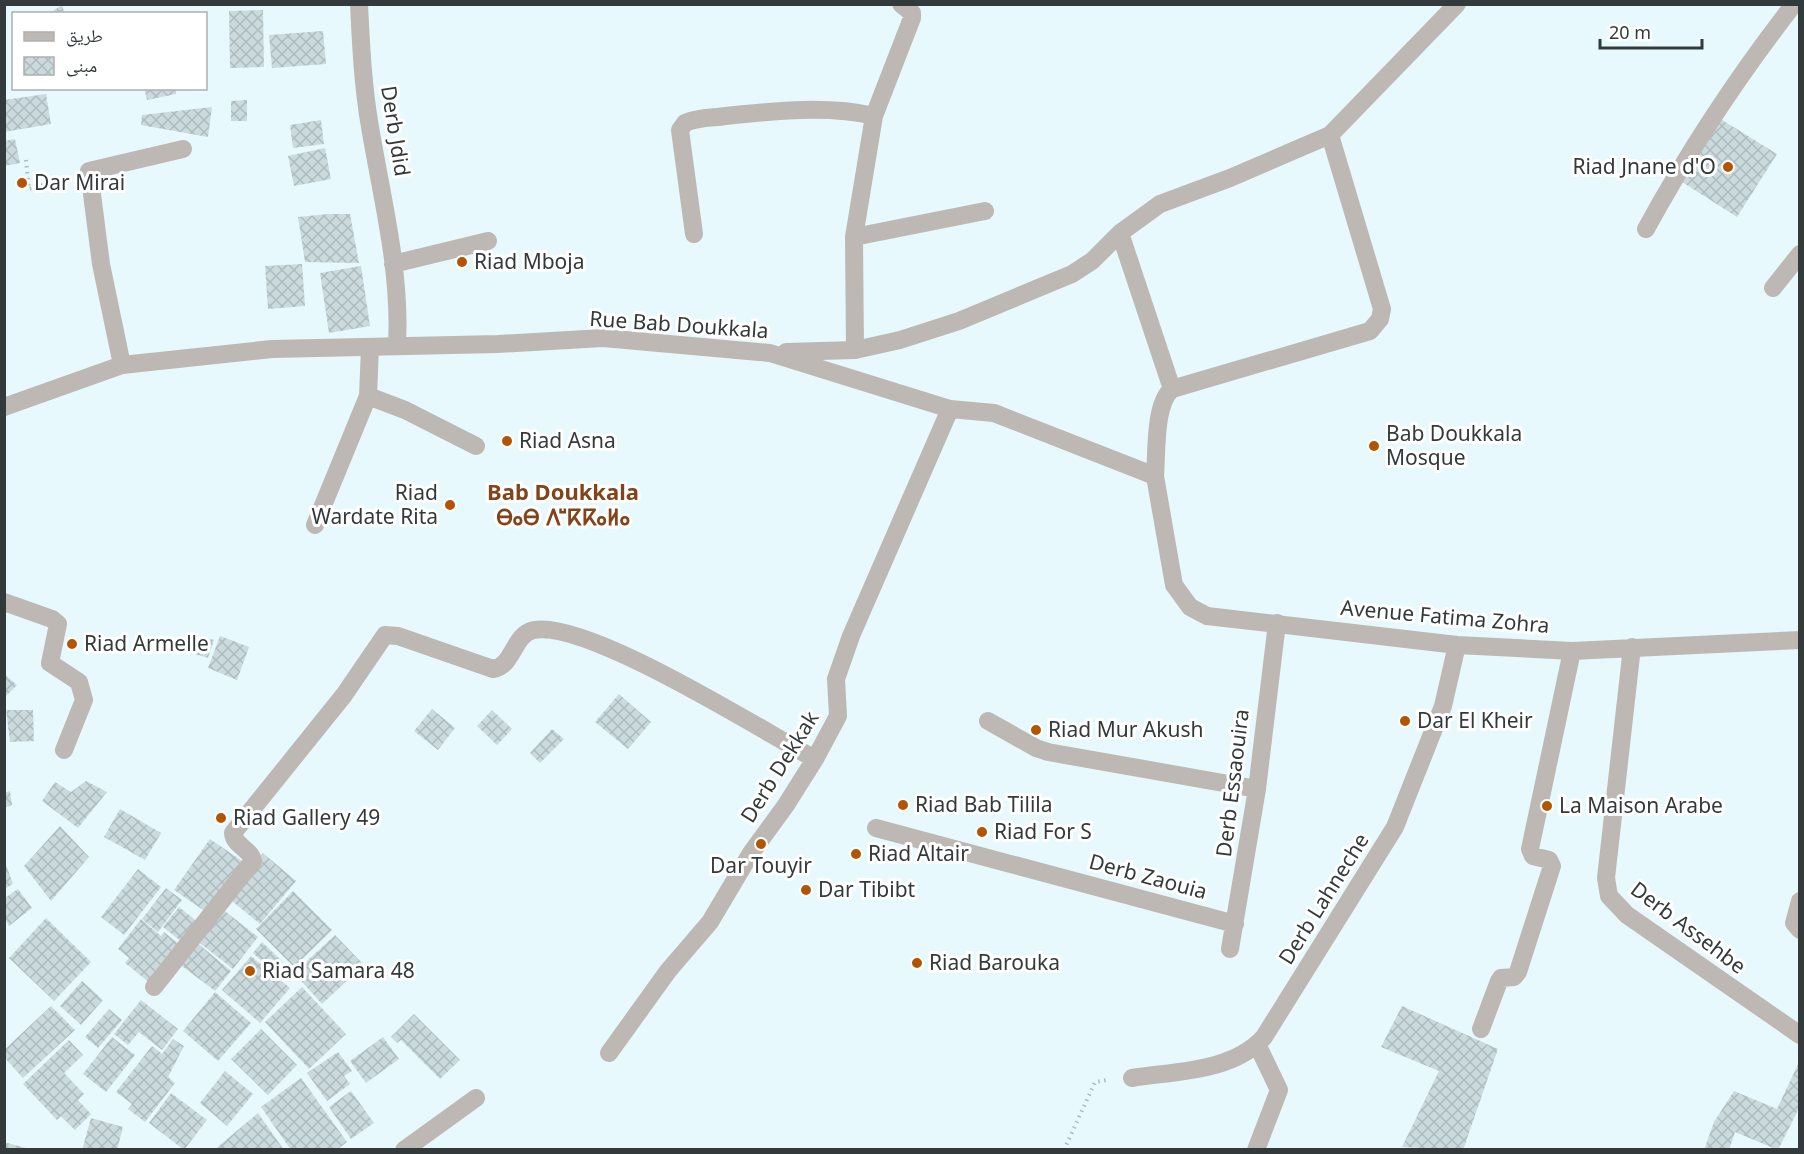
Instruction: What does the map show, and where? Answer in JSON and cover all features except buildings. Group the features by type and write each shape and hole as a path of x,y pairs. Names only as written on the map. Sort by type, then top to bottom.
{"street":[{"name":"Derb Jdid","path":"359,4 362,64 398,300 397,344"},
{"path":"855,350 854,237 874,116 912,18 912,13 901,4"},
{"path":"770,353 855,350 959,321 1072,274 1092,261 1120,233 1160,204 1230,178 1330,135 1457,4"},
{"path":"1646,229 1677,171 1724,96 1794,4"},
{"path":"694,234 681,130 685,123 691,120 741,115 843,111 874,116"},
{"path":"1155,476 1161,409 1166,394 1172,389 1370,331 1376,326 1382,309 1330,135"},
{"path":"122,364 101,264 89,171 183,149"},
{"path":"854,237 985,211"},
{"path":"1120,233 1172,389"},
{"path":"393,264 488,241"},
{"path":"1773,288 1800,254"},
{"name":"Rue Bab Doukkala","path":"4,407 122,364 272,349 370,347 397,344 498,344 603,338 770,353 950,409 994,413 1155,476"},
{"path":"315,525 368,396 370,347"},
{"path":"368,396 432,422 476,446"},
{"name":"Derb Dekkak","path":"609,1053 668,971 710,922 751,853 815,759 838,716 836,679 851,636 950,409"},
{"name":"Avenue Fatima Zohra","path":"1155,476 1174,585 1190,608 1207,616 1277,622 1457,645 1572,651 1800,640"},
{"path":"4,602 52,619 58,624 50,663 79,682 84,699 64,750"},
{"name":"Derb Essaouira","path":"1230,949 1257,789 1277,622"},
{"path":"154,987 253,861 251,855 234,840 233,833 344,695 385,635 398,636 493,669 500,668 506,663 525,634 534,630 552,630 579,637 603,645 650,668 815,759"},
{"name":"Derb Lahneche","path":"1132,1078 1220,1063 1241,1056 1257,1044 1333,929 1395,827 1443,706 1457,645"},
{"name":"Derb Assehbe","path":"1632,647 1606,878 1609,896 1627,915 1800,1035"},
{"path":"1481,1029 1501,978 1512,978 1518,972 1552,866 1549,860 1533,856 1530,849 1572,651"},
{"path":"988,721 1036,748 1048,752 1257,789"},
{"name":"Derb Zaouia","path":"876,828 1235,924"},
{"path":"1800,902 1794,923 1800,930"},
{"path":"1256,1149 1279,1090 1257,1044"},
{"path":"404,1149 476,1098"}],"path":[{"path":"26,160 29,189 89,171"},
{"path":"1064,1149 1095,1082 1132,1078"}],"place":[{"name":"Riad Jnane d'O","path":"1728,167"},
{"name":"Dar Mirai","path":"22,183"},
{"name":"Riad Mboja","path":"462,262"},
{"name":"Riad Asna","path":"507,441"},
{"name":"Bab Doukkala Mosque","path":"1374,446"},
{"name":"Riad Wardate Rita","path":"450,505"},
{"name":"Riad Armelle","path":"72,644"},
{"name":"Dar El Kheir","path":"1405,721"},
{"name":"Riad Mur Akush","path":"1036,730"},
{"name":"Riad Bab Tilila","path":"903,805"},
{"name":"La Maison Arabe","path":"1547,806"},
{"name":"Riad Gallery 49","path":"221,818"},
{"name":"Riad For S","path":"982,832"},
{"name":"Dar Touyir","path":"761,844"},
{"name":"Riad Altair","path":"856,854"},
{"name":"Dar Tibibt","path":"806,890"},
{"name":"Riad Barouka","path":"917,963"},
{"name":"Riad Samara 48","path":"250,971"}],"district":[{"name":"Bab Doukkala ⴱⴰⴱ ⴷⵯⴽⴽⴰⵍⴰ","path":"563,504"}]}
